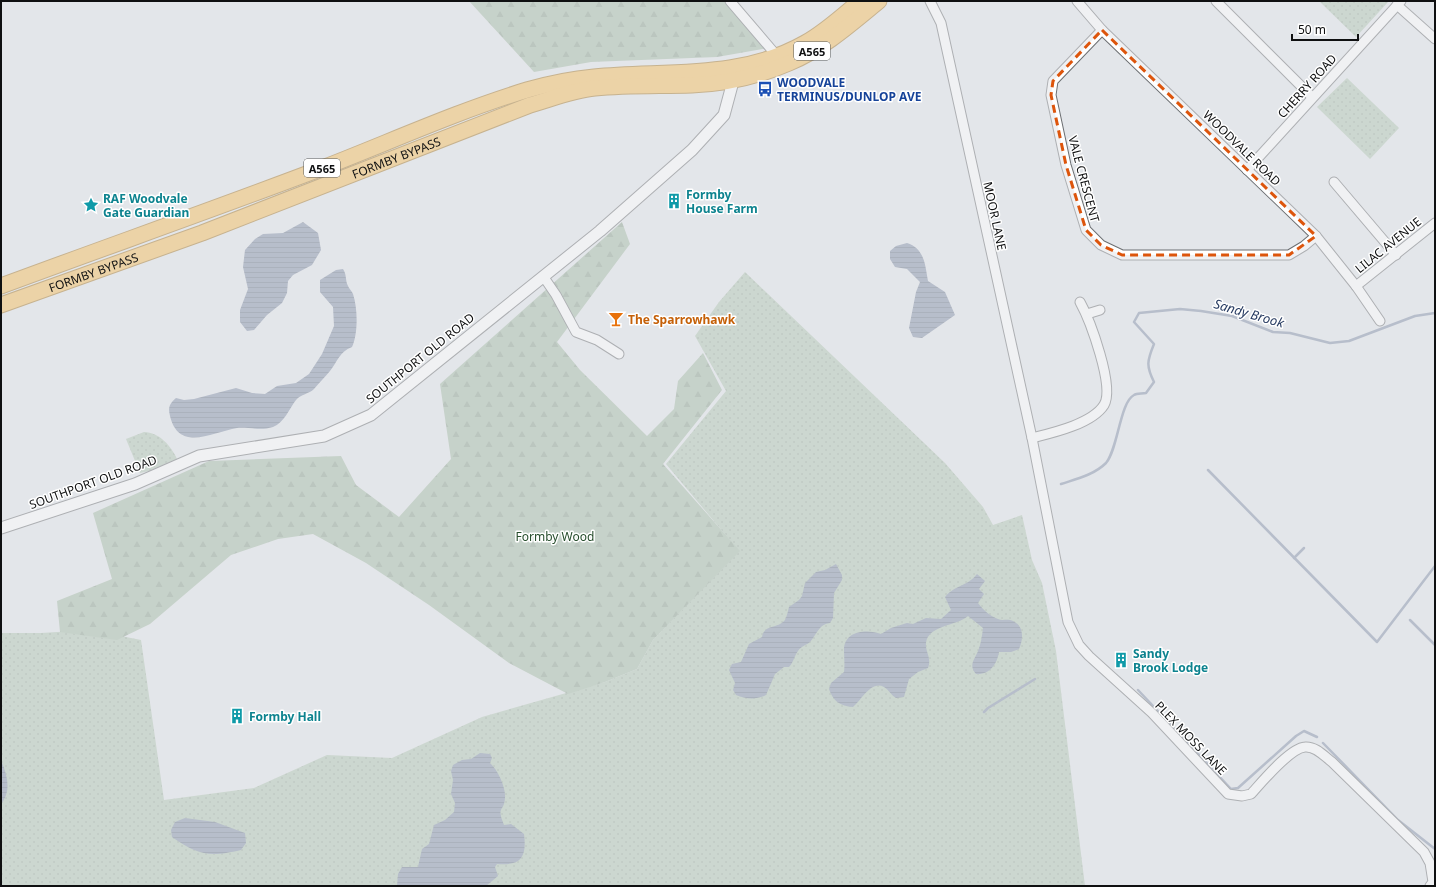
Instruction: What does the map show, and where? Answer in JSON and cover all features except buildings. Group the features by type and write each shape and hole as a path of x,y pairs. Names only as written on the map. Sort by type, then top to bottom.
{"highway":[{"name":"A565","path":"735,74 804,44 828,28 860,1"},
{"name":"A565","path":"735,74 768,71 799,59 834,38 878,1"},
{"name":"FORMBY BYPASS","path":"1,286 323,168 497,100 529,90 592,77 690,73 735,74"},
{"name":"FORMBY BYPASS","path":"1,305 237,219 530,105 558,96 593,88 694,85 735,74"},
{"path":"143,234 145,238 152,241 200,224 237,219"}],"street":[{"path":"730,1 778,56"},
{"name":"MOOR LANE","path":"930,1 941,23 1032,438"},
{"name":"WOODVALE ROAD","path":"1077,1 1102,30 1316,236 1356,286 1380,321"},
{"path":"1216,1 1312,97"},
{"path":"1399,3 1435,39"},
{"name":"CHERRY ROAD","path":"1247,170 1399,3"},
{"name":"VALE CRESCENT","path":"1102,30 1053,81 1051,95 1066,165 1086,230 1101,245 1122,255 1290,255 1316,236"},
{"name":"SOUTHPORT OLD ROAD","path":"1,528 135,484 199,456 324,436 371,415 600,231 692,150 724,115 735,74"},
{"path":"1334,182 1396,255"},
{"name":"LILAC AVENUE","path":"1356,286 1435,223"},
{"path":"543,276 556,295 576,332 597,340 619,354"},
{"path":"1032,438 1073,426 1099,411 1104,405 1106,397 1105,376 1087,314 1080,302"},
{"path":"1087,314 1100,310"},
{"name":"PLEX MOSS LANE","path":"1032,438 1068,622 1079,645 1152,713 1228,794 1242,796 1251,794 1296,750 1306,747 1318,751 1332,762 1424,852 1430,863 1433,882 1430,886"}],"highlighted area":[{"path":"1102,30 1316,236 1289,255 1122,255 1101,245 1086,230 1066,165 1051,95 1053,81"}],"green space":[{"path":"469,1 726,1 768,48 717,57 591,62 534,72"},
{"path":"1319,1 1389,1 1356,37"},
{"path":"1347,78 1399,128 1370,159 1317,107"},
{"name":"Formby Wood","path":"622,222 630,244 557,342 580,370 647,436 674,409 678,381 703,353 722,390 663,464 740,551 653,640 637,669 605,682 568,694 509,663 429,605 366,563 313,534 278,539 231,555 150,624 117,640 60,632 57,601 112,579 93,513 209,461 341,456 356,485 399,517 451,459 440,384"},
{"path":"745,272 945,463 983,507 993,525 1022,515 1032,560 1042,583 1056,651 1085,886 1,886 1,633 41,633 91,630 141,640 164,800 254,788 327,755 392,758 482,717 605,682 637,669 653,640 739,551 666,464 726,391 695,336 719,302"},
{"path":"144,432 155,434 164,441 177,459 149,471 140,473 126,439"}],"water":[{"path":"303,222 318,233 321,250 312,265 293,275 288,281 287,293 282,303 267,315 254,330 247,331 240,322 240,310 248,289 243,267 245,250 255,239 263,234 283,233"},
{"path":"907,243 921,253 925,264 928,281 945,292 955,315 922,338 913,337 909,328 916,292 920,282 907,269 895,267 890,259 890,251 896,246"},
{"path":"343,269 348,287 353,294 356,307 357,321 352,347 341,354 330,371 314,389 298,398 277,425 264,429 237,428 208,436 198,437 189,437 181,434 174,427 169,413 169,408 170,404 176,398 184,400 194,399 236,388 252,393 265,394 277,386 296,383 309,374 322,354 334,326 333,307 320,292 320,280 336,270"},
{"path":"836,564 842,575 842,580 834,593 833,618 830,623 823,625 810,642 799,649 789,667 784,667 775,674 766,695 758,698 751,698 736,695 733,690 735,683 729,670 732,664 741,662 749,644 762,637 765,630 779,625 785,620 789,607 799,600 802,596 805,583 816,572 825,570"},
{"path":"977,574 985,581 979,589 984,594 978,603 992,616 1000,620 1010,620 1018,625 1022,632 1022,640 1019,649 1011,652 999,652 997,661 989,671 976,674 972,665 980,646 983,628 968,616 957,622 937,629 928,637 926,646 929,661 928,668 918,672 909,679 904,697 896,698 886,688 875,686 853,707 841,704 835,700 829,689 831,683 844,672 844,650 845,643 848,638 852,635 864,632 876,632 881,634 891,628 907,623 913,624 926,618 941,619 951,610 945,597"},
{"path":"480,753 490,754 492,758 490,763 496,770 503,784 505,798 501,814 504,825 511,824 524,834 525,842 521,858 512,863 497,864 495,867 498,876 486,886 397,886 398,874 402,867 418,867 422,849 429,844 434,825 445,820 454,812 455,803 451,794 453,780 451,771 453,765 462,760 471,759"},
{"path":"1,760 7,777 7,788 1,804"},
{"path":"185,818 215,822 245,833 246,843 241,850 221,854 205,853 190,848 172,837 171,830 175,822"}],"waterway":[{"name":"Sandy Brook","path":"1061,484 1090,474 1106,463 1110,456 1122,416 1129,399 1135,394 1146,393 1154,382 1148,363 1154,344 1134,322 1139,313 1180,309 1201,311 1232,316 1273,332 1290,333 1330,343 1349,341 1415,316 1435,313"},
{"path":"1208,470 1377,642 1435,566"},
{"path":"1294,558 1304,548"},
{"path":"1410,620 1435,645"},
{"path":"984,712 1035,679"},
{"path":"1138,690 1231,789 1238,788 1296,736 1304,731 1317,737"},
{"path":"1323,743 1398,820 1435,849"}],"place":[{"name":"WOODVALE TERMINUS/DUNLOP AVE","path":"765,89"},
{"name":"Formby House Farm","path":"674,201"},
{"name":"RAF Woodvale Gate Guardian","path":"91,205"},
{"name":"The Sparrowhawk","path":"616,319"},
{"name":"Sandy Brook Lodge","path":"1121,660"},
{"name":"Formby Hall","path":"237,716"}]}
